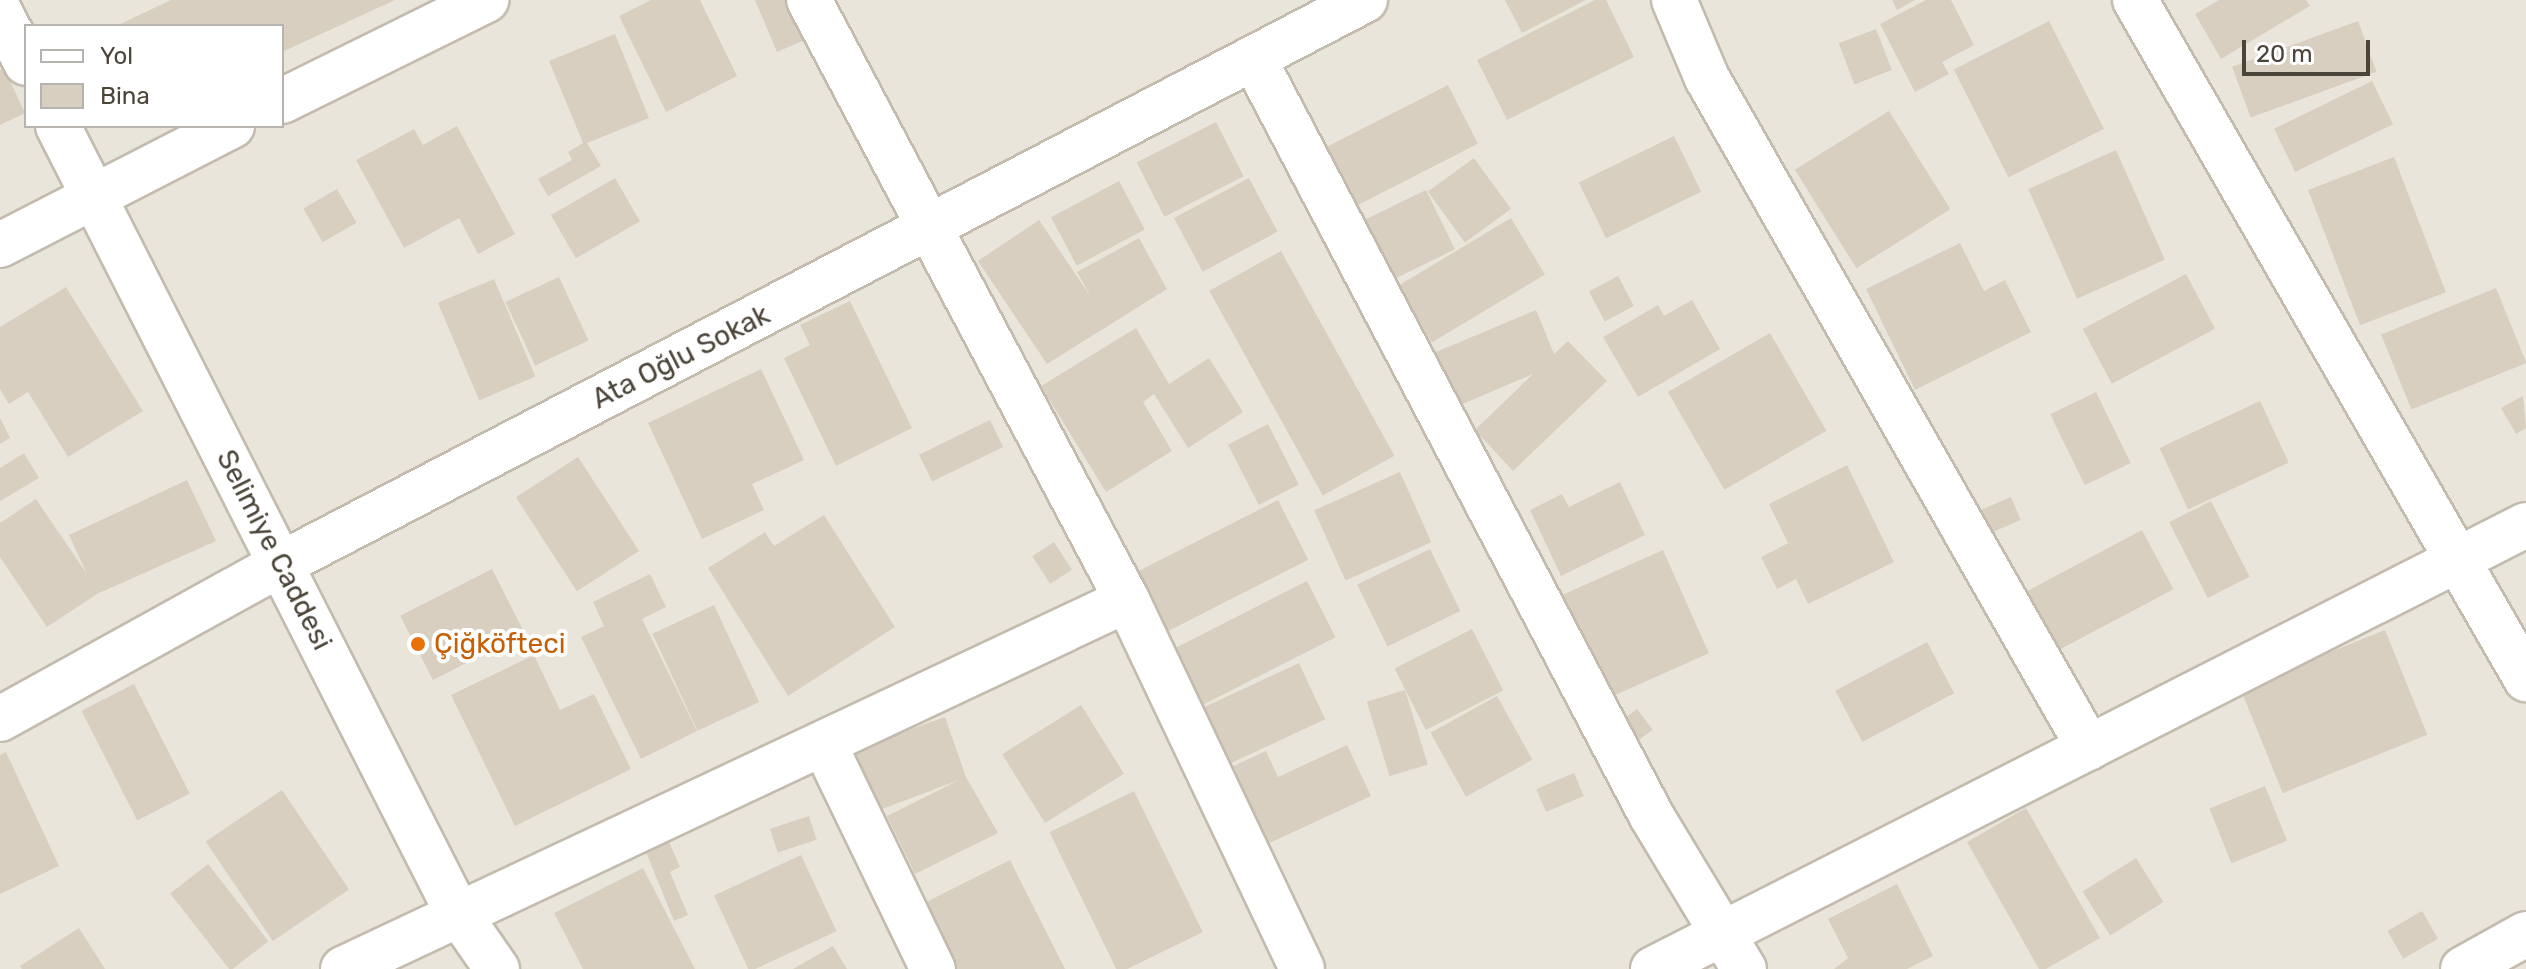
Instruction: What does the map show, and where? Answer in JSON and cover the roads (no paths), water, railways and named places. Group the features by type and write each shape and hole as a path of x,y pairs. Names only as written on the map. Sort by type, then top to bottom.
{"street":[{"path":"284,100 486,0"},
{"path":"809,0 1127,600 1302,969"},
{"name":"Ata Oğlu Sokak","path":"0,719 281,564 1365,0"},
{"path":"1674,0 1707,78 2089,748"},
{"path":"2135,0 2526,679"},
{"path":"0,12 24,59"},
{"path":"1254,59 1651,815 1735,951"},
{"name":"Selimiye Caddesi","path":"59,128 456,910 497,969"},
{"path":"0,245 228,128"},
{"path":"1653,969 1735,951 2089,748 2526,525"},
{"path":"343,969 456,910 825,746 1127,600"},
{"path":"825,746 933,969"},
{"path":"2463,969 2526,934"}],"place":[{"name":"Çiğköfteci","path":"418,644"}]}
